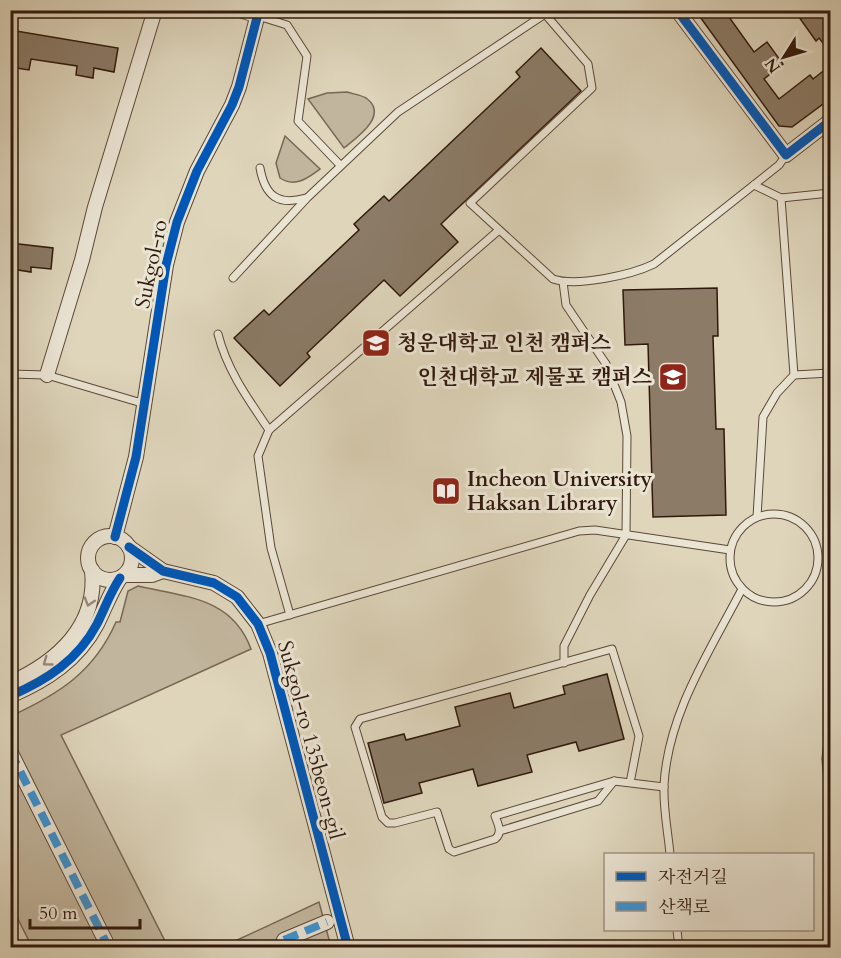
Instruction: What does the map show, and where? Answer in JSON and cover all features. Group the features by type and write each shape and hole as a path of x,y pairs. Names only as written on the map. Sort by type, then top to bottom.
{"street":[{"path":"46,375 155,10"},
{"path":"240,10 259,13"},
{"path":"677,10 786,155 831,121"},
{"name":"Sukgol-ro","path":"115,537 136,457 166,265 177,222 197,171 232,105 259,13"},
{"path":"10,683 40,668 69,644 90,604 93,589 92,570 88,558 92,545 102,537 115,537 126,542 132,553 132,565 107,598 96,626 78,652 57,672 10,696"},
{"name":"Sukgol-ro 135beon-gil","path":"129,547 163,571 214,583 225,588 237,597 258,624 273,665 348,948"},
{"path":"92,570 101,579 114,580 123,577"},
{"name":"Sukgol-ro 135beon-gil","path":"123,577 152,575 163,571"},
{"path":"10,751 109,948"},
{"path":"284,940 327,922"}],"lane":[{"path":"10,16 15,10"},
{"path":"259,13 288,25 306,56 298,121 340,165"},
{"path":"233,278 307,198 398,112 545,14 588,64 592,88 470,203 553,279 563,282 623,276 654,264 779,165 786,155"},
{"path":"260,168 267,189 274,197 284,201 307,198"},
{"path":"754,185 781,198 831,193"},
{"path":"781,198 794,375"},
{"path":"290,615 271,548 258,456 269,430 499,231"},
{"path":"563,282 566,305 606,364 621,402 627,436 626,535 590,595 564,646 564,663"},
{"path":"218,334 233,376 269,430"},
{"path":"757,517 763,417 777,393 794,375 831,373"},
{"path":"10,374 46,375 145,404"},
{"path":"776,514 787,516 805,527 816,545 817,566 809,585 792,598 771,602 760,600 742,589 733,575 729,558 737,533 742,526 757,517 776,514"},
{"path":"258,624 579,531 595,530 730,550"},
{"path":"670,853 664,787 671,738 686,698 742,589"},
{"path":"630,783 639,736 612,649 360,719 355,727 382,817 388,823 437,812 449,849 454,852 499,836 500,831 495,816 614,781 630,783 664,787"},
{"path":"500,831 598,801 614,781"},
{"path":"677,931 679,948"}],"shaded area":[{"path":"347,92 366,98 374,112 373,119 363,132 344,148 308,99 327,93"},
{"path":"285,136 320,169 296,182 280,178 276,163"},
{"path":"138,586 189,597 219,609 243,632 251,649 61,735 168,947 32,947 11,905 11,716 60,690 86,668 97,655 116,622 120,622 128,591"},
{"path":"830,697 830,842 822,759"},
{"path":"319,902 331,947 220,948"}],"building":[{"path":"695,10 724,10 754,52 767,42 783,64 764,79 779,99 810,75 813,79 831,65 831,98 792,127 779,126"},
{"path":"794,10 831,10 831,53 819,38 816,41"},
{"path":"10,30 118,48 114,72 94,68 93,78 76,75 77,66 31,59 29,70 10,67"},
{"path":"541,48 581,91 441,224 458,242 400,296 384,280 307,353 310,357 280,386 234,338 264,310 269,315 359,230 354,224 384,196 389,201 520,77 516,72"},
{"path":"10,243 53,248 51,269 31,267 31,272 12,269"},
{"path":"717,288 718,336 713,336 716,429 724,429 726,515 653,517 648,344 625,345 623,290"},
{"path":"607,674 624,739 579,751 576,742 527,755 532,772 478,786 473,769 419,783 422,793 384,803 368,743 404,734 406,740 460,726 455,707 510,693 514,708 565,694 563,686"}],"marked path":[{"path":"10,751 109,948"},
{"path":"284,940 327,922"}],"cycle path":[{"path":"115,537 136,457 166,265 177,222 197,171 239,87 259,10"},
{"path":"677,10 786,155 830,121"},
{"path":"129,547 163,571 214,583 237,597 258,624 270,653 348,948"},
{"path":"10,696 49,676 81,648 97,624 120,578"}],"place":[{"name":"청운대학교 인천 캠퍼스","path":"376,343"},
{"name":"인천대학교 제물포 캠퍼스","path":"673,377"},
{"name":"Incheon University Haksan Library","path":"446,491"}]}
